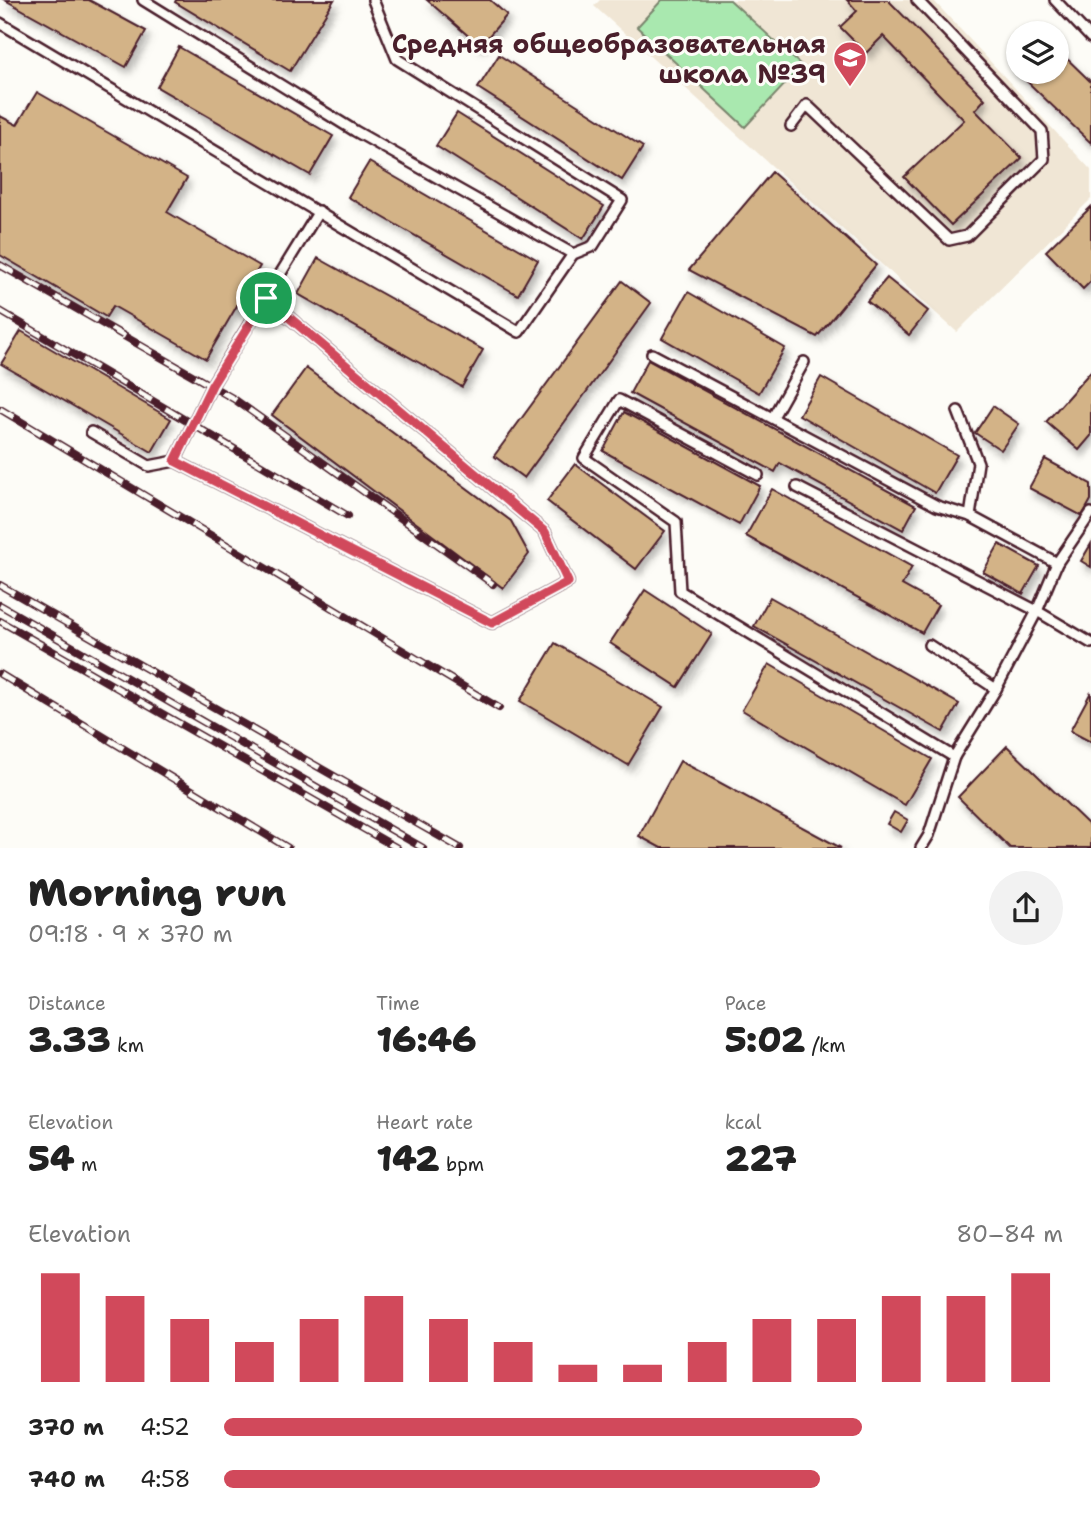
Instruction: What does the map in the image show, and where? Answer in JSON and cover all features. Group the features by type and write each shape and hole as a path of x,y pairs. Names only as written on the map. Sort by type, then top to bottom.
{"lane":[{"path":"143,0 355,131 573,254"},
{"path":"0,23 519,332 573,254 593,246 622,200 397,59 373,0"},
{"path":"791,126 807,106 949,240 967,236 1044,159 1042,131 917,0"},
{"path":"1055,0 1091,38"},
{"path":"175,461 212,385 319,211"},
{"path":"91,432 149,466 175,461 492,623 568,582 545,532 266,298"},
{"path":"652,354 937,506 970,516 1057,562"},
{"path":"773,417 804,362"},
{"path":"758,475 619,400 584,458 676,522 680,591 954,757"},
{"path":"958,411 978,463 970,516"},
{"path":"797,487 1037,611 1091,643"},
{"path":"921,848 929,835 954,757 996,689 1037,611 1057,562 1091,513"},
{"path":"929,645 996,689"}],"shaded area":[{"name":"Средняя общеобразовательная школа №39","path":"600,0 933,0 1006,79 1006,84 1011,84 1091,170 1091,199 957,332 594,6"}],"green space":[{"path":"662,0 730,0 802,66 745,127 637,27"}],"building":[{"path":"5,0 89,0 146,31 126,67"},
{"path":"334,0 290,71 175,2"},
{"path":"427,0 490,0 507,15 480,46"},
{"path":"847,0 888,0 985,99 975,110 1022,158 951,225 904,177 964,120 883,36 866,53 840,27 857,11"},
{"path":"179,47 333,136 310,175 157,87"},
{"path":"499,55 643,147 622,180 478,88"},
{"path":"1069,61 1091,82 1091,143 1030,84 1069,84"},
{"path":"37,92 187,178 167,212 260,266 206,359 113,306 106,317 0,255 0,116 17,125"},
{"path":"457,113 604,206 583,239 436,146"},
{"path":"369,162 538,260 518,295 348,197"},
{"path":"772,172 876,265 817,337 689,270"},
{"path":"1091,207 1091,281 1083,289 1046,251"},
{"path":"318,258 483,350 462,387 298,294"},
{"path":"887,278 928,311 909,335 867,301"},
{"path":"622,281 651,303 524,478 494,456"},
{"path":"688,292 785,348 759,393 662,338"},
{"path":"21,331 171,419 152,452 1,364"},
{"path":"648,360 916,506 903,530 780,463 775,472 630,393"},
{"path":"306,368 511,521 529,554 503,588 272,415"},
{"path":"1091,371 1091,436 1079,450 1046,422"},
{"path":"821,377 957,455 935,493 799,415"},
{"path":"993,406 1019,424 1001,450 975,433"},
{"path":"624,412 760,486 739,525 603,451"},
{"path":"1045,459 1091,484 1091,500 1082,516 1029,488"},
{"path":"575,464 665,531 636,569 547,501"},
{"path":"772,489 912,567 902,585 938,605 922,633 746,536"},
{"path":"999,544 1039,566 1023,594 983,572"},
{"path":"1091,544 1091,567 1081,561"},
{"path":"645,590 712,634 678,687 610,643"},
{"path":"770,597 959,704 943,732 754,626"},
{"path":"555,643 663,707 628,765 520,701"},
{"path":"769,664 932,759 905,805 742,710"},
{"path":"1091,692 1091,742 1070,731"},
{"path":"1007,746 1091,827 1091,848 1010,848 958,797"},
{"path":"680,761 841,848 661,848 639,836"},
{"path":"894,812 908,820 901,832 887,824"}],"railway":[{"path":"0,265 234,399 493,584"},
{"path":"0,311 348,516"},
{"path":"0,409 499,708"},
{"path":"0,585 460,848"},
{"path":"0,605 423,848"},
{"path":"0,621 397,848"},
{"path":"0,674 288,848"}],"place":[{"name":"Средняя общеобразовательная школа №39","path":"850,88"}],"route":[{"path":"266,298 545,532 568,582 492,623 175,461 212,385 266,298"}]}
